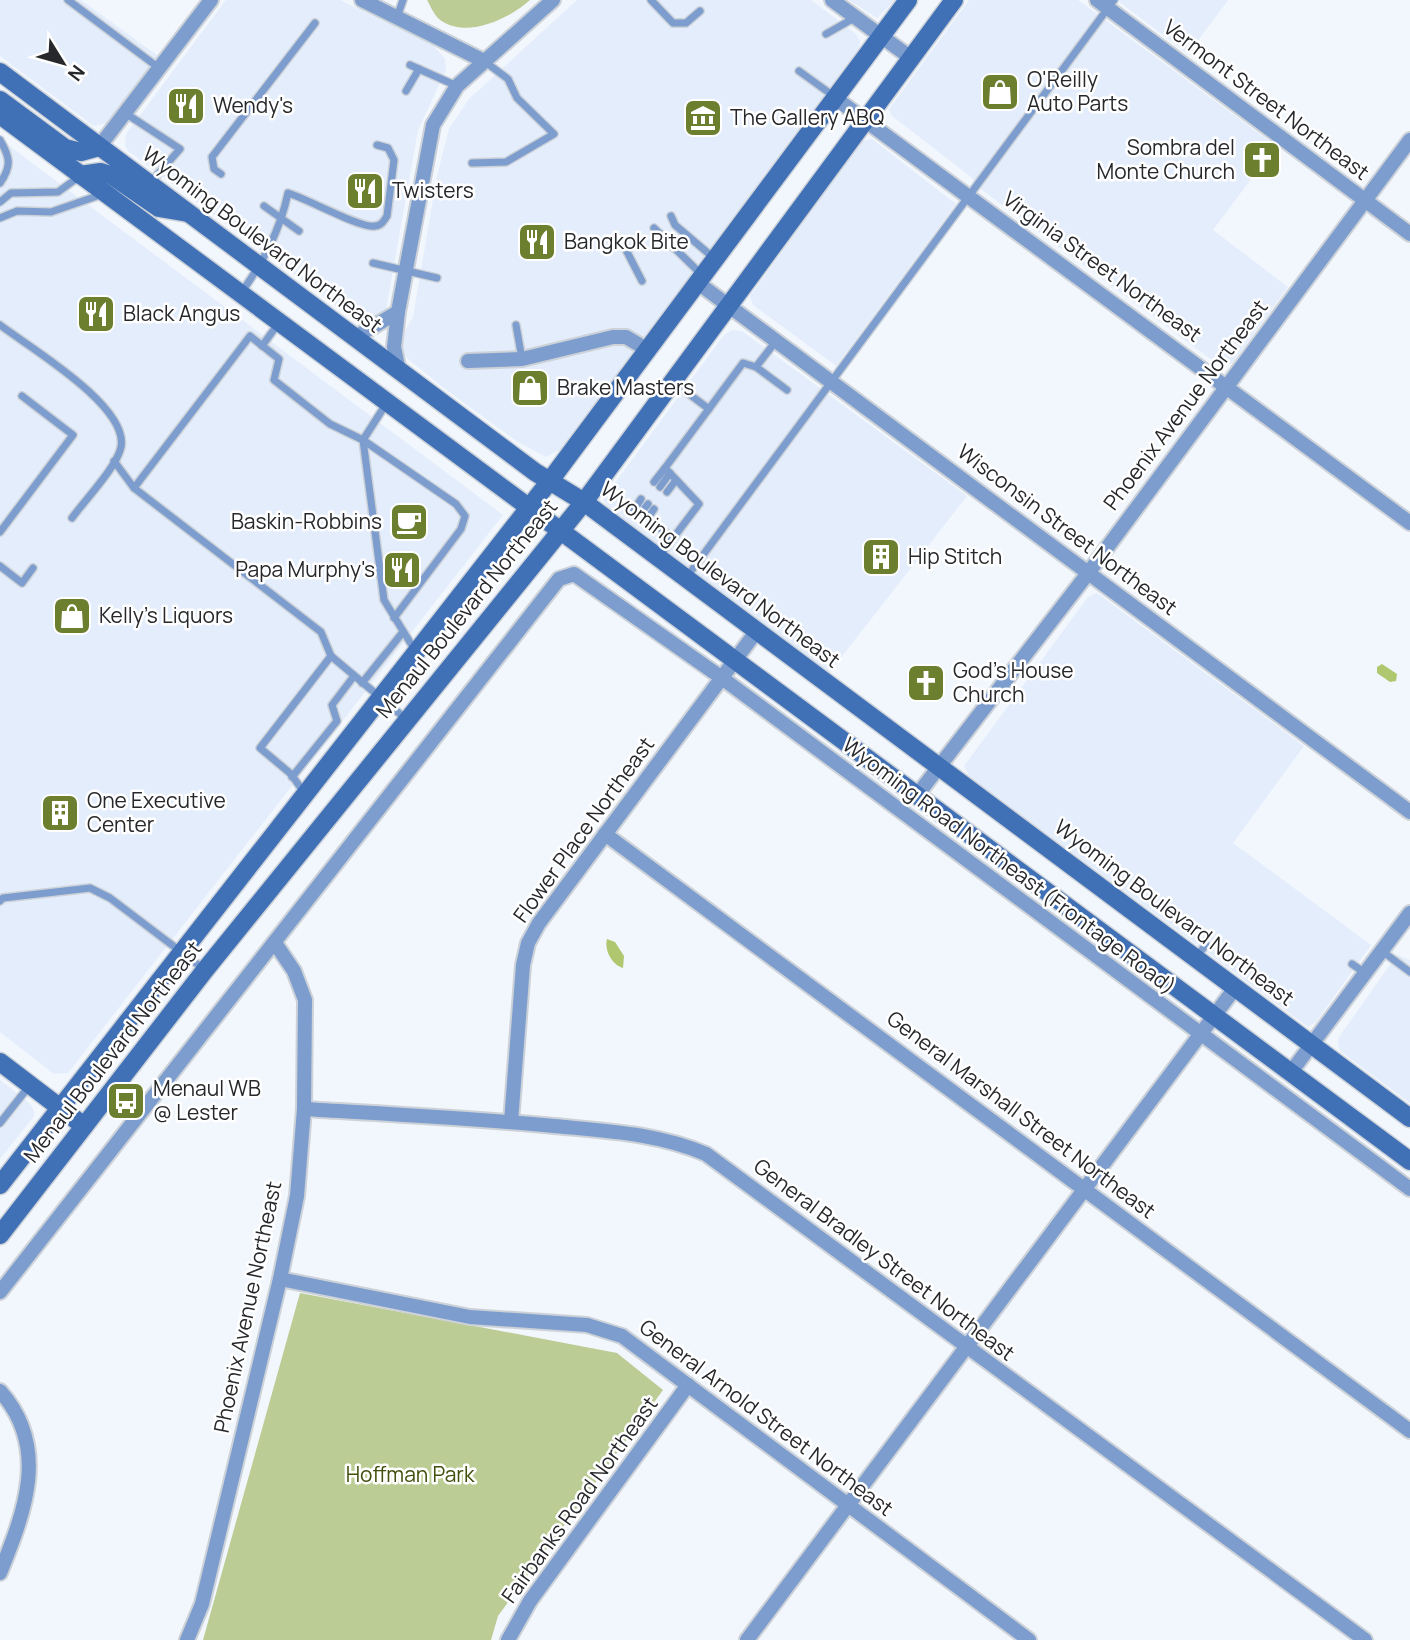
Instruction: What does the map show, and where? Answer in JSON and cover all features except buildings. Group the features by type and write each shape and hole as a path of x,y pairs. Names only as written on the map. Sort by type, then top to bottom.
{"main road":[{"name":"Menaul Boulevard Northeast","path":"0,1184 549,482 907,0"},
{"name":"Menaul Boulevard Northeast","path":"0,1235 205,971 584,502 954,0"},
{"name":"Wyoming Boulevard Northeast","path":"0,72 549,482 584,502 756,632 1200,952 1235,988 1410,1118"},
{"path":"0,100 65,148 81,152 99,146"},
{"path":"0,115 1410,1161"},
{"path":"80,175 101,172 111,175 159,208 191,213"},
{"path":"0,1062 84,1126"}],"street":[{"path":"99,146 211,0"},
{"path":"362,0 484,61"},
{"path":"399,371 394,347 398,312 433,125 457,86 553,0"},
{"path":"832,0 911,58"},
{"name":"Vermont Street Northeast","path":"1107,3 1410,234"},
{"name":"Virginia Street Northeast","path":"835,98 1227,385 1410,523"},
{"name":"Phoenix Avenue Northeast","path":"918,794 1089,572 1410,140"},
{"name":"Wisconsin Street Northeast","path":"701,280 728,304 1410,812"},
{"path":"354,338 398,312"},
{"path":"468,361 522,359 613,337 626,337 648,350"},
{"name":"Wyoming Road Northeast (Frontage Road)","path":"275,943 559,579 574,575 583,578 722,678 1410,1189"},
{"name":"Flower Place Northeast","path":"511,1122 523,965 528,943 539,923 756,632"},
{"name":"General Marshall Street Northeast","path":"605,834 1410,1431"},
{"path":"1291,1072 1410,913"},
{"path":"0,1292 275,943"},
{"name":"Phoenix Avenue Northeast","path":"187,1640 202,1604 280,1279 297,1196 304,1109 305,1000 294,971 275,943"},
{"path":"747,1640 1235,988"},
{"name":"General Bradley Street Northeast","path":"304,1109 511,1122 648,1135 677,1142 706,1154 964,1347 1365,1640"},
{"name":"General Arnold Street Northeast","path":"280,1279 470,1317 587,1325 622,1336 1029,1640"},
{"name":"Fairbanks Road Northeast","path":"508,1640 530,1601 688,1385"},
{"path":"0,1391 18,1414 25,1430 30,1463 26,1492 0,1573"}],"lane":[{"path":"68,0 159,68"},
{"path":"397,18 403,0"},
{"path":"652,0 673,23 686,23 700,11"},
{"path":"685,578 970,196 1107,3"},
{"path":"827,34 856,18"},
{"path":"221,174 214,169 212,157 315,23"},
{"path":"472,163 506,162 554,134 517,98 508,79 484,61"},
{"path":"410,65 457,86"},
{"path":"406,91 419,69"},
{"path":"799,71 835,98"},
{"path":"125,113 180,149 150,183"},
{"path":"0,140 8,153 10,167 0,183"},
{"path":"240,294 261,265 282,219 288,194 308,199 363,225 376,226 383,222 387,216 394,160 388,148 377,145"},
{"path":"0,202 11,193 58,192 80,175"},
{"path":"0,218 17,211 51,212 105,193"},
{"path":"264,206 299,231"},
{"path":"671,216 675,225 716,260"},
{"path":"654,228 701,280"},
{"path":"624,246 642,281"},
{"path":"373,263 437,278"},
{"path":"262,346 280,322"},
{"path":"0,325 95,397 114,417 121,447 114,461 72,518"},
{"path":"516,325 522,359"},
{"path":"134,488 250,336 279,359 274,380 330,424 363,440 456,505 465,516 461,529 394,618"},
{"path":"756,367 776,340"},
{"path":"671,474 660,487 671,474 709,408 743,363 756,367 787,390"},
{"path":"672,381 709,408"},
{"path":"0,533 73,435 22,397"},
{"path":"387,403 363,440 383,591 394,618 416,652"},
{"path":"114,461 134,488 321,632 331,656 407,719"},
{"path":"658,558 699,504 671,474"},
{"path":"647,519 648,504 634,510 673,538"},
{"path":"0,566 22,583 33,568"},
{"path":"362,683 402,632"},
{"path":"305,794 292,777 260,748 331,656"},
{"path":"292,777 337,721 332,705 354,676"},
{"path":"0,901 3,898 90,888 110,898 205,971"},
{"path":"1381,951 1410,972"},
{"path":"1352,964 1365,973"},
{"path":"0,1123 31,1085"}],"shaded area":[{"path":"0,0 81,0 158,56 107,123 94,126 0,56"},
{"path":"226,0 340,0 434,46 445,59 446,70 418,130 386,310 371,323 357,321 128,151 125,145 126,134"},
{"path":"577,0 811,0 856,34 860,41 859,48 561,449 546,457 518,442 449,392 402,354 400,340 413,317 437,176 449,129 468,100"},
{"path":"849,0 895,0 877,18"},
{"path":"969,0 1078,0 1276,146 1213,230 1288,287 1232,364 1220,366 982,190 971,177 892,116 889,109"},
{"path":"1117,0 1228,0 1188,54"},
{"path":"0,139 503,515 68,1073 54,1074 0,1032"},
{"path":"872,139 956,204 836,366 753,305 750,296 862,141"},
{"path":"732,330 742,331 967,496 829,673 608,508 603,499 724,335"},
{"path":"1097,593 1304,746 1233,843 1371,945 1316,1022 1308,1027 969,776 964,766 1088,597"},
{"path":"1382,664 1397,674 1396,681 1390,682 1377,673 1377,667"},
{"path":"607,939 615,942 624,956 623,968 615,964 610,956"},
{"path":"1397,955 1410,960 1410,1103 1340,1051 1338,1043 1339,1037"},
{"path":"0,1080 30,1104 34,1116 0,1159"}],"green space":[{"path":"427,0 530,0 499,20 461,28 439,19"},
{"name":"Hoffman Park","path":"300,1293 617,1353 663,1390 498,1616 491,1640 203,1640"}],"place":[{"name":"O'Reilly Auto Parts","path":"1000,92"},
{"name":"Wendy's","path":"186,106"},
{"name":"The Gallery ABQ","path":"703,118"},
{"name":"Sombra del Monte Church","path":"1262,160"},
{"name":"Twisters","path":"365,191"},
{"name":"Bangkok Bite","path":"537,242"},
{"name":"Black Angus","path":"96,314"},
{"name":"Brake Masters","path":"530,388"},
{"name":"Baskin-Robbins","path":"409,522"},
{"name":"Hip Stitch","path":"881,557"},
{"name":"Papa Murphy's","path":"402,570"},
{"name":"Kelly's Liquors","path":"72,616"},
{"name":"God's House Church","path":"926,683"},
{"name":"One Executive Center","path":"60,813"},
{"name":"Menaul WB @ Lester","path":"126,1101"}]}
